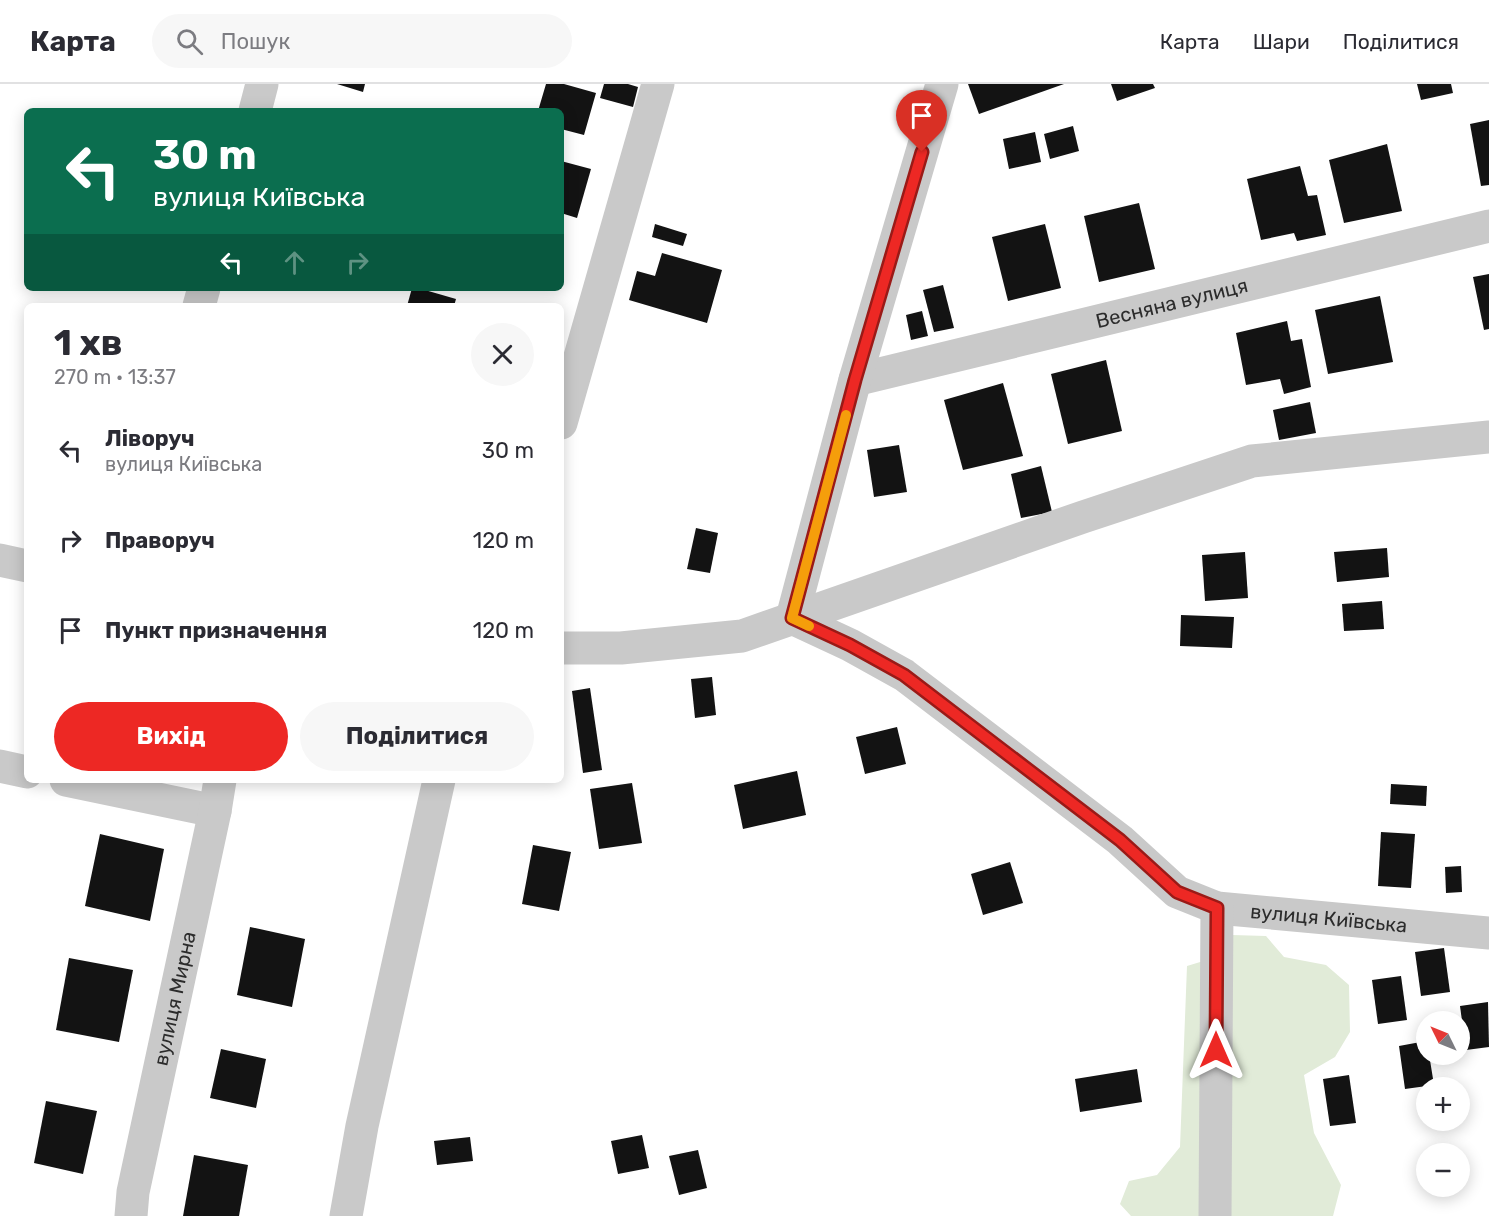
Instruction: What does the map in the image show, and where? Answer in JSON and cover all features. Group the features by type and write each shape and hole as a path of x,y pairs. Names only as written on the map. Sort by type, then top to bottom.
{"street":[{"path":"256,108 262,84"},
{"path":"564,413 658,84"},
{"path":"792,618 855,380 942,84"},
{"name":"Весняна вулиця","path":"855,380 1489,226"},
{"path":"564,648 621,648 742,636 1252,461 1489,437"},
{"path":"0,560 24,565"},
{"name":"вулиця Київська","path":"792,618 850,645 904,675 1120,840 1177,892 1217,908 1489,933"},
{"path":"0,766 24,771"},
{"path":"94,783 218,796"},
{"path":"346,1216 362,1126 439,783"},
{"name":"вулиця Мирна","path":"131,1216 133,1192 218,796"},
{"path":"1215,1216 1217,908"}],"green space":[{"path":"1232,935 1266,936 1284,957 1326,965 1349,985 1350,1032 1335,1057 1304,1075 1314,1133 1341,1185 1333,1216 1131,1216 1120,1204 1129,1181 1157,1175 1180,1147 1187,966 1210,959"}],"building":[{"path":"337,84 365,84 363,92"},
{"path":"546,84 564,84 596,93 584,135 564,130 564,108 539,108"},
{"path":"604,84 628,84 638,87 633,107 600,98"},
{"path":"968,84 1064,84 979,114"},
{"path":"1111,84 1153,84 1155,88 1117,101"},
{"path":"1417,84 1451,84 1453,93 1421,100"},
{"path":"1489,120 1489,185 1481,186 1470,124"},
{"path":"1073,126 1079,151 1050,159 1044,134"},
{"path":"1035,132 1041,162 1009,169 1003,139"},
{"path":"1387,144 1402,211 1344,223 1329,160"},
{"path":"564,162 591,169 577,218 564,214"},
{"path":"1300,166 1308,196 1317,195 1326,235 1297,241 1294,233 1261,240 1247,179"},
{"path":"1139,203 1155,269 1099,282 1084,216"},
{"path":"655,224 687,234 683,246 652,237"},
{"path":"1045,224 1061,288 1008,301 992,237"},
{"path":"662,253 722,270 707,323 629,300 637,271 655,276"},
{"path":"1489,274 1489,329 1484,330 1473,277"},
{"path":"943,285 954,328 934,332 923,290"},
{"path":"411,291 428,291 456,299 455,303 408,303"},
{"path":"1380,296 1393,362 1328,374 1315,310"},
{"path":"922,311 928,336 911,340 906,315"},
{"path":"1287,321 1291,341 1302,339 1311,387 1284,394 1280,379 1246,385 1236,333"},
{"path":"1106,360 1122,431 1068,444 1051,374"},
{"path":"1003,383 1023,456 963,470 944,400"},
{"path":"1310,402 1316,433 1279,440 1273,410"},
{"path":"899,445 907,492 874,497 867,450"},
{"path":"1041,466 1052,512 1021,518 1011,474"},
{"path":"696,528 718,533 710,573 687,569"},
{"path":"1387,548 1389,577 1337,582 1334,552"},
{"path":"1245,552 1248,598 1205,601 1202,555"},
{"path":"1382,601 1384,629 1344,631 1342,604"},
{"path":"1181,615 1234,617 1232,648 1180,646"},
{"path":"712,677 716,715 695,718 691,679"},
{"path":"590,688 602,770 583,773 572,691"},
{"path":"897,727 906,764 865,774 856,737"},
{"path":"797,771 806,815 743,829 734,785"},
{"path":"632,783 642,843 599,849 590,789"},
{"path":"1391,784 1427,786 1426,806 1390,804"},
{"path":"1381,832 1415,834 1411,888 1378,886"},
{"path":"100,834 164,849 150,921 85,906"},
{"path":"533,845 571,852 559,911 522,904"},
{"path":"1010,862 1023,903 983,915 971,874"},
{"path":"1461,866 1462,892 1446,893 1445,867"},
{"path":"250,927 305,939 292,1007 237,995"},
{"path":"1444,948 1450,992 1421,996 1415,952"},
{"path":"69,958 133,970 119,1042 56,1030"},
{"path":"1401,976 1407,1020 1378,1024 1372,980"},
{"path":"1488,1002 1489,1047 1470,1049 1470,1011 1461,1011 1460,1006"},
{"path":"1416,1043 1416,1065 1431,1065 1433,1077 1416,1077 1416,1087 1405,1089 1399,1046"},
{"path":"221,1049 266,1059 256,1108 210,1098"},
{"path":"1137,1069 1142,1102 1080,1112 1075,1079"},
{"path":"1349,1075 1356,1123 1330,1126 1323,1079"},
{"path":"46,1101 97,1111 83,1174 34,1163"},
{"path":"642,1135 649,1168 618,1174 611,1141"},
{"path":"470,1137 473,1161 437,1165 434,1141"},
{"path":"698,1150 707,1188 679,1195 669,1156"},
{"path":"194,1155 248,1165 239,1216 183,1216"}],"slow traffic":[{"path":"809,626 792,618 846,415"}],"route":[{"path":"922,152 855,380 792,618 850,645 904,675 1120,840 1177,892 1217,908 1216,1050"}]}
